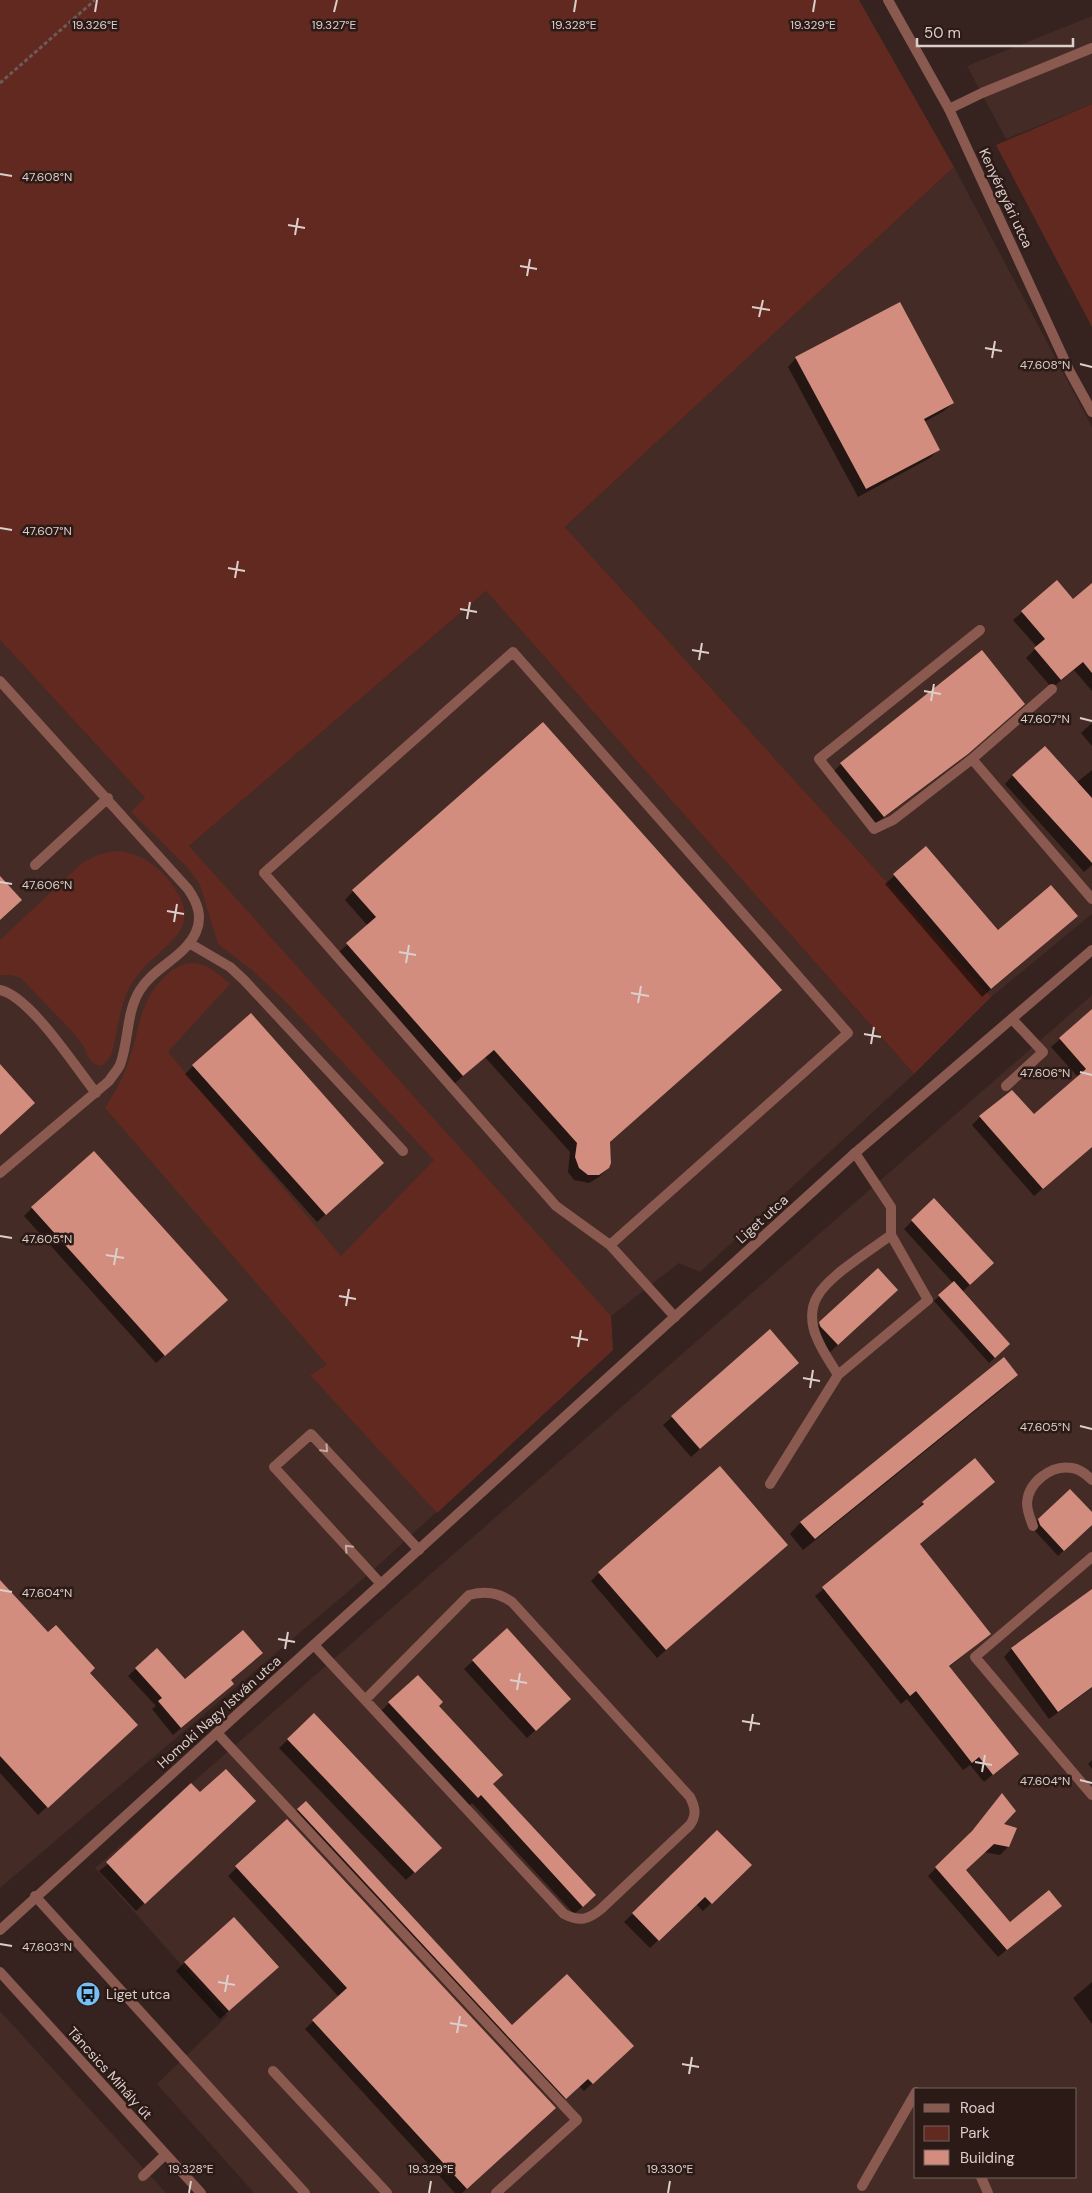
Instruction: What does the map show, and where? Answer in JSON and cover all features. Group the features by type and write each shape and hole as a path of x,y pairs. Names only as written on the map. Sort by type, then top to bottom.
{"street":[{"name":"Kenyérgyári utca","path":"888,0 949,109 1070,372 1092,412"},
{"path":"949,109 982,93 1092,48"},
{"path":"980,630 819,759 874,829 893,820 972,759 1052,689"},
{"path":"610,1245 848,1033 513,652 264,873 556,1206 610,1245 675,1317"},
{"path":"0,681 108,798 188,889 199,911 199,922 189,943 150,977 139,991 132,1008 119,1066 109,1081 0,1173"},
{"path":"972,759 1092,899"},
{"path":"35,864 108,798"},
{"path":"189,943 222,962 244,980 403,1150"},
{"name":"Liget utca","path":"457,1516 855,1153 1092,950"},
{"path":"0,990 16,997 31,1010 96,1093"},
{"path":"1006,1086 1043,1052 1012,1019"},
{"path":"770,1484 838,1375 928,1300 891,1234 891,1207 855,1153"},
{"path":"838,1375 817,1338 812,1321 813,1306 817,1296 832,1280 891,1234"},
{"path":"381,1584 274,1467 311,1434 419,1550"},
{"path":"1033,1526 1027,1503 1030,1490 1035,1483 1060,1468 1072,1468 1084,1472 1092,1480"},
{"name":"Homoki Nagy István utca","path":"0,1930 35,1896 457,1516"},
{"path":"1092,1557 975,1658 1092,1795"},
{"path":"314,1645 365,1700 564,1914 574,1919 583,1920 591,1918 601,1910 694,1819 695,1812 690,1797 512,1602 499,1594 489,1592 469,1595 365,1700"},
{"path":"216,1733 577,2120 496,2193"},
{"path":"35,1896 305,2193"},
{"name":"Táncsics Mihály út","path":"0,1972 201,2193"},
{"path":"273,2071 387,2193"},
{"path":"862,2186 914,2097"},
{"path":"142,2176 165,2155"},
{"path":"980,2178 988,2193"}],"path":[{"path":"0,82 95,0"}],"shaded area":[{"path":"1092,16 1092,104 1006,139 967,66"},
{"path":"954,167 1092,427 1092,914 991,997 565,527"},
{"path":"486,591 914,1074 700,1272 679,1263 611,1316 613,1350 371,1572 0,1888 0,640 189,846"},
{"path":"1092,995 1092,2193 254,2193 157,2084 227,2016 95,1868"},
{"path":"0,2011 166,2193 0,2193"}],"green space":[{"path":"0,0 859,0 954,167 565,527 991,997 914,1074 486,591 189,846 611,1316 613,1350 437,1513 310,1375 327,1365 105,1108 125,1071 145,1006 151,994 159,983 178,966 187,963 202,964 216,972 230,984 168,1052 341,1256 434,1160 285,1001 252,970 218,944 200,885 188,868 131,812 145,798 0,640"},
{"path":"1092,104 1092,327 996,145"},
{"path":"115,851 130,853 144,859 167,878 180,896 184,911 183,924 177,935 145,967 129,988 122,1006 112,1053 103,1065 98,1065 90,1060 84,1046 68,1027 21,978 11,975 0,975 0,940 82,863 100,854"}],"building":[{"path":"900,302 954,403 924,419 940,450 866,489 795,357"},
{"path":"1057,580 1073,599 1092,583 1092,673 1083,662 1061,680 1034,648 1045,639 1021,611"},
{"path":"982,650 1025,704 968,754 884,817 840,763"},
{"path":"543,722 782,990 610,1142 611,1163 609,1168 599,1175 588,1175 579,1168 575,1157 577,1143 494,1050 463,1076 346,943 376,917 352,890"},
{"path":"1045,746 1092,798 1092,863 1012,775"},
{"path":"926,846 998,930 1051,885 1078,916 991,989 893,874"},
{"path":"0,876 22,900 0,920"},
{"path":"1092,1009 1092,1147 1043,1189 979,1116 1012,1090 1034,1114 1086,1069 1059,1038"},
{"path":"251,1013 384,1163 326,1215 192,1065"},
{"path":"0,1064 35,1103 0,1135"},
{"path":"94,1151 228,1300 165,1356 31,1207"},
{"path":"934,1198 994,1263 970,1285 911,1220"},
{"path":"878,1268 898,1290 838,1345 820,1326 819,1322"},
{"path":"954,1281 1010,1344 995,1358 938,1295"},
{"path":"770,1329 799,1363 700,1449 671,1416"},
{"path":"1004,1357 1018,1375 815,1539 800,1522"},
{"path":"975,1458 995,1482 920,1544 991,1634 949,1666 1019,1754 993,1775 979,1757 972,1763 916,1691 910,1696 822,1587 924,1504 922,1502"},
{"path":"720,1466 788,1545 666,1650 598,1572"},
{"path":"1070,1489 1092,1512 1092,1525 1064,1551 1040,1525 1038,1519"},
{"path":"0,1580 48,1632 56,1625 95,1668 90,1673 138,1725 48,1808 0,1756"},
{"path":"1092,1589 1092,1687 1058,1712 1011,1648"},
{"path":"507,1628 571,1699 536,1731 472,1660"},
{"path":"243,1630 263,1653 231,1680 234,1684 181,1728 158,1701 162,1698 135,1668 157,1648 185,1679"},
{"path":"418,1675 443,1702 439,1706 503,1775 493,1784 596,1895 583,1907 481,1795 478,1798 388,1702"},
{"path":"314,1713 442,1848 415,1873 287,1739"},
{"path":"226,1769 256,1801 145,1904 106,1862 191,1783 200,1792"},
{"path":"1002,1793 1016,1811 1004,1824 1017,1828 1009,1847 994,1844 966,1870 1010,1922 1049,1890 1062,1906 1007,1950 935,1867 972,1831"},
{"path":"306,1801 512,2025 567,1974 634,2046 593,2084 588,2079 566,2099 297,1809"},
{"path":"287,1819 556,2108 467,2189 312,2020 347,1988 235,1866"},
{"path":"717,1830 752,1865 712,1904 705,1897 659,1941 632,1913"},
{"path":"234,1917 279,1967 229,2011 184,1962"}],"place":[{"name":"Liget utca","path":"88,1994"}]}
